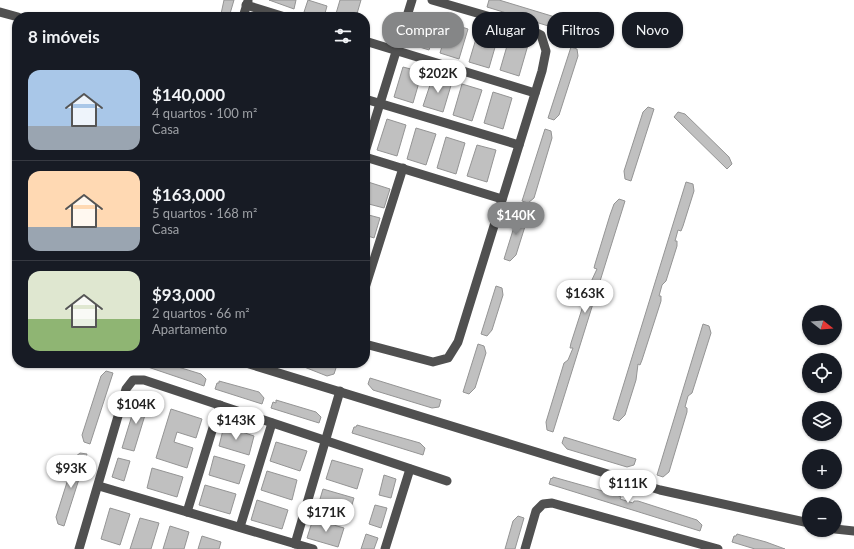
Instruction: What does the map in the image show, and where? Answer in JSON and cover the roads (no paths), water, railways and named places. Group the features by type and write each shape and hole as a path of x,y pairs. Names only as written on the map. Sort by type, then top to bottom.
{"street":[{"path":"370,136 412,0"},
{"path":"370,345 433,362 448,358 458,342 535,93 546,51 541,36 525,28 432,0"},
{"path":"247,3 271,12"},
{"path":"0,12 12,15"},
{"path":"370,43 535,93"},
{"path":"370,100 519,145"},
{"path":"370,158 502,199"},
{"path":"370,272 403,168"},
{"path":"263,368 660,490 802,521"},
{"path":"80,549 126,389 133,380 144,380 447,481"},
{"path":"295,544 340,391"},
{"path":"187,512 220,406"},
{"path":"240,527 272,422"},
{"path":"385,549 410,469"},
{"path":"99,486 313,549"},
{"path":"525,549 536,512 543,504 552,503 718,549"},
{"path":"842,530 854,531"}]}
